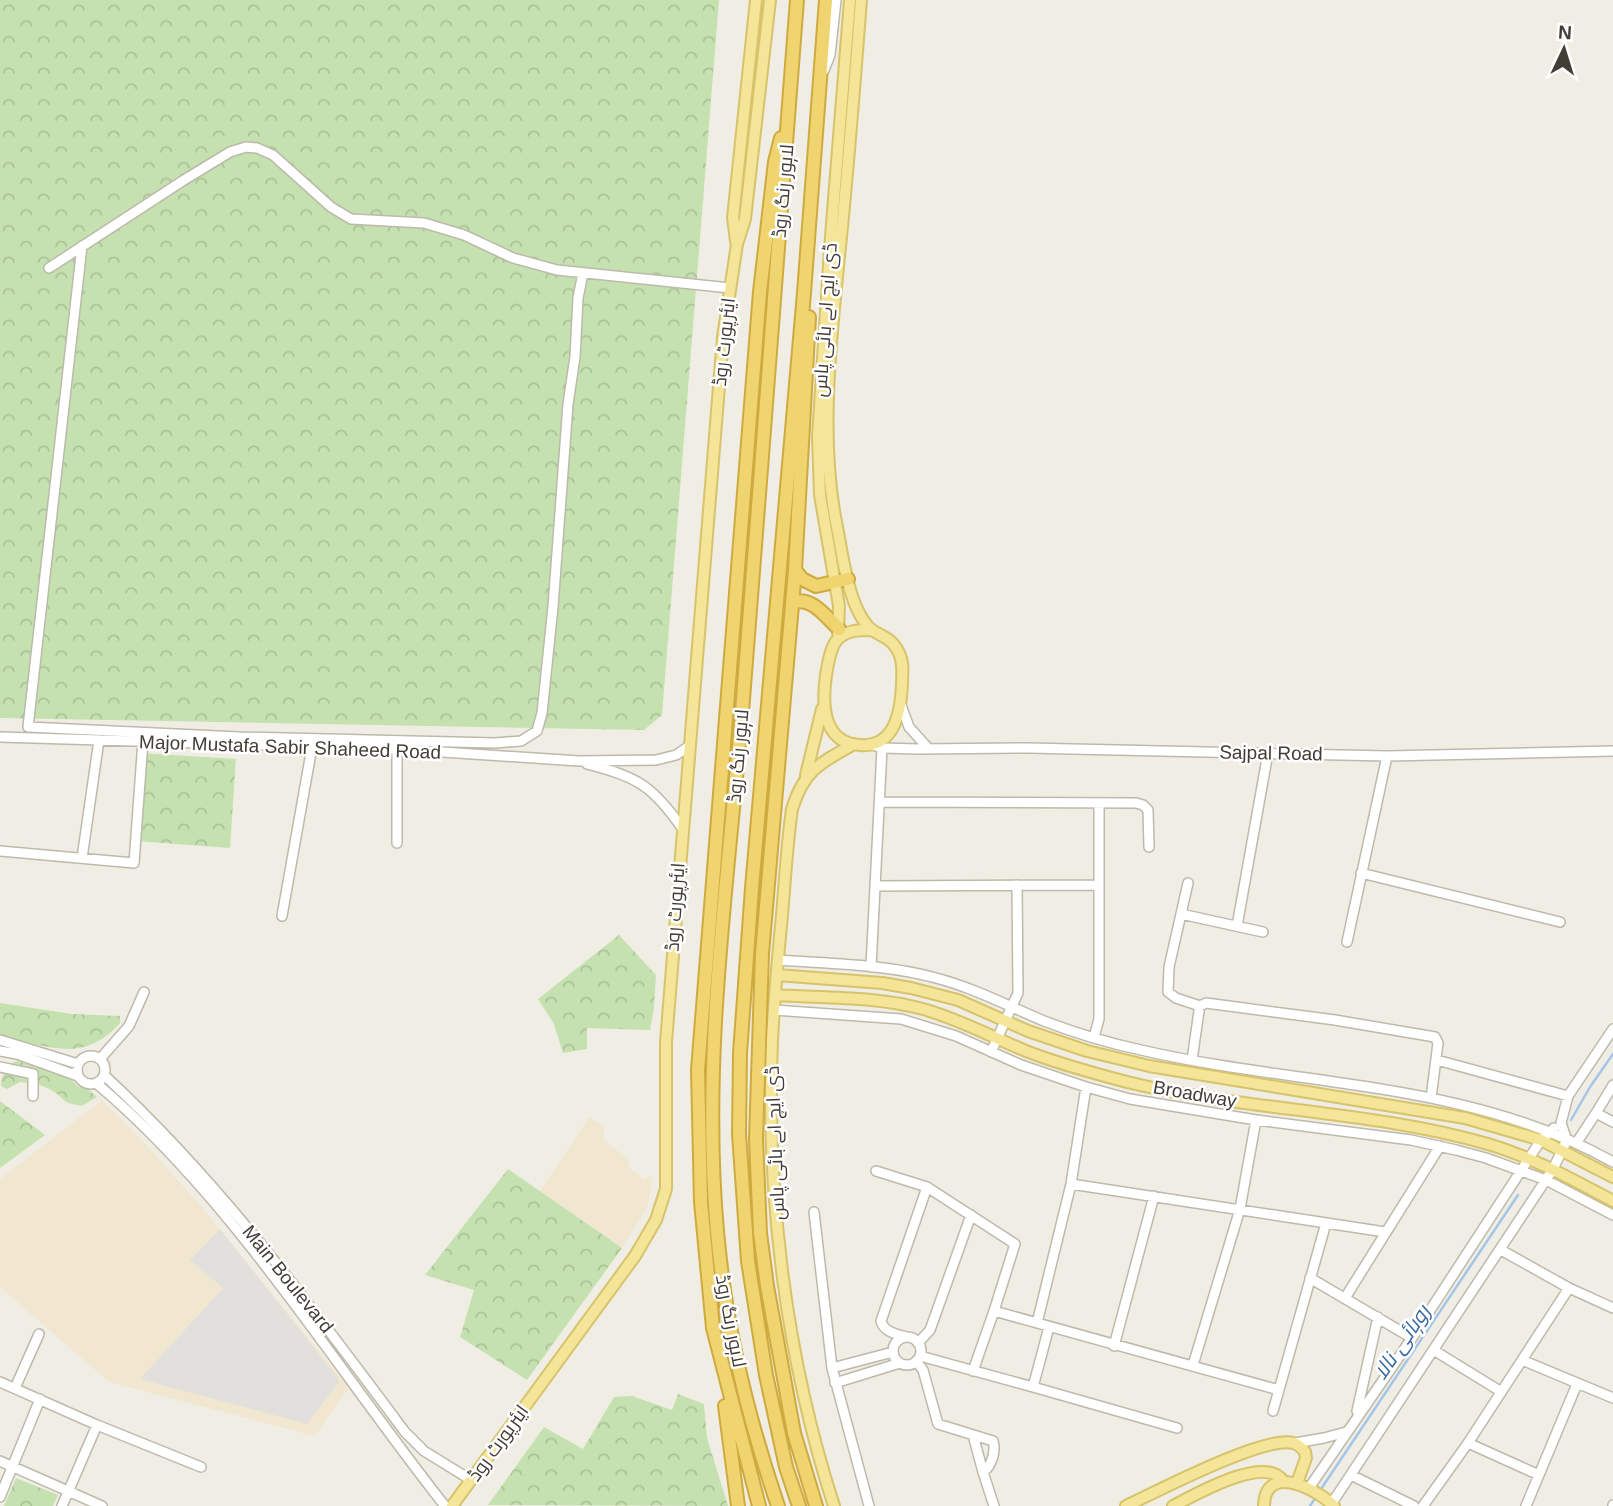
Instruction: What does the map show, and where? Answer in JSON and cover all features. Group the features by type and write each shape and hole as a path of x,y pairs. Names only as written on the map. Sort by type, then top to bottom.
{"highway":[{"name":"لاہور رنگ روڈ","path":"778,1506 743,1380 723,1283 715,1194 714,1072 723,921 758,526 797,0"},
{"name":"لاہور رنگ روڈ","path":"799,1506 786,1467 766,1375 748,1261 739,1134 740,1053 826,0"},
{"path":"759,1506 713,1328 701,1202 698,1128 700,1034 760,292 775,162 790,106"},
{"path":"804,293 810,319 792,603 762,954 756,1139 760,1233 766,1286 794,1433 816,1506"},
{"path":"794,570 802,579 816,586 842,580"},
{"path":"792,603 808,601 838,634"},
{"path":"721,1363 738,1506"}],"main road":[{"name":"ایئرپورٹ روڈ","path":"737,244 733,218 756,0"},
{"name":"ایئرپورٹ روڈ","path":"453,1505 635,1256 662,1206 667,1175 666,1042 723,337 737,244 745,219 770,0"},
{"name":"ڈی ایچ اے بائی پاس","path":"838,634 842,580 820,495 819,426 850,0"},
{"path":"861,0 835,304 827,454 842,580 871,630"},
{"path":"871,630 885,635 899,653 902,671 901,705 893,729 883,739 870,744 854,744 841,738 826,720 824,706 827,668 838,634 871,630"},
{"name":"ڈی ایچ اے بائی پاس","path":"824,706 805,778 792,809 774,1010 773,1154 780,1250 805,1402 820,1465 834,1506"},
{"path":"805,778 821,762 854,744"},
{"name":"Broadway","path":"777,975 882,983 911,988 958,1000 1087,1051 1149,1066 1431,1111 1484,1123 1541,1140 1613,1177"},
{"name":"Broadway","path":"775,995 910,1006 942,1015 1025,1050 1077,1068 1151,1087 1442,1132 1531,1158 1613,1200"},
{"path":"1126,1506 1245,1452 1273,1444 1295,1443 1305,1452 1306,1458 1297,1483"},
{"path":"1173,1506 1251,1472 1275,1474 1283,1481 1309,1488 1333,1505"},
{"path":"1264,1506 1266,1494 1283,1481"}],"street":[{"path":"821,79 830,55 836,0"},
{"path":"49,268 184,180 230,152 246,147 273,155 331,208 351,219 424,223 464,236 513,258 557,270 730,288"},
{"path":"82,246 28,727 239,737 495,743 521,741 537,731 542,713 553,607 568,404 576,357 578,299 583,273"},
{"path":"901,705 909,727 928,748"},
{"name":"Major Mustafa Sabir Shaheed Road","path":"0,737 397,749 579,761"},
{"path":"82,858 99,740"},
{"path":"0,851 134,863 143,741"},
{"name":"Sajpal Road","path":"870,744 882,748 1387,755 1613,751"},
{"path":"282,916 312,747"},
{"path":"579,761 656,760 676,755 688,747"},
{"path":"871,967 882,748"},
{"path":"397,749 397,843"},
{"path":"1237,926 1268,753"},
{"path":"1347,942 1387,755"},
{"path":"579,761 620,772 638,781 664,802 682,828"},
{"path":"881,802 1136,803 1148,810 1149,847"},
{"path":"1094,1037 1099,1019 1100,803"},
{"path":"1361,873 1560,922"},
{"path":"1188,883 1169,967 1168,992 1176,998 1200,1006 1213,1002 1434,1037 1438,1042 1431,1098"},
{"path":"875,886 1098,885"},
{"path":"991,1052 1018,993 1017,886"},
{"path":"1181,914 1263,932"},
{"path":"778,960 888,968 938,978 1094,1037 1142,1051 1431,1098 1483,1109 1577,1142 1613,1162"},
{"path":"100,1059 129,1026 144,992"},
{"path":"1192,1060 1200,1006"},
{"path":"774,1010 901,1019 933,1028 1086,1087 1130,1099 1440,1146 1522,1170 1613,1214"},
{"path":"1333,1505 1564,1151 1566,1138 1561,1123 1567,1096 1613,1029"},
{"path":"0,1040 7,1048 78,1076 86,1083 96,1083 104,1075 105,1066 100,1059 88,1056 78,1064"},
{"path":"7,1048 78,1064"},
{"path":"7,1048 2,1067 33,1074 33,1096"},
{"path":"1437,1060 1567,1096"},
{"path":"78,1064 78,1076"},
{"name":"Main Boulevard","path":"104,1075 155,1123 205,1177 298,1290 417,1445 471,1480"},
{"name":"Main Boulevard","path":"96,1083 139,1122 228,1219 392,1439 453,1505"},
{"path":"1577,1142 1613,1085"},
{"path":"1037,1324 1071,1184 1086,1087"},
{"path":"1596,1113 1613,1122"},
{"path":"1193,1365 1240,1209 1256,1120"},
{"path":"1309,1488 1412,1338 1541,1140 1561,1123"},
{"path":"1345,1298 1440,1146"},
{"path":"876,1171 927,1187 1015,1244 973,1371"},
{"path":"1071,1184 1385,1232"},
{"path":"918,1343 887,1330 881,1321 927,1187"},
{"path":"1114,1346 1154,1196"},
{"path":"814,1212 832,1368 869,1506"},
{"path":"971,1215 930,1331 918,1343 918,1358 938,1424 989,1439 995,1446 990,1464 983,1472"},
{"path":"1273,1410 1326,1223"},
{"path":"1501,1251 1569,1288 1613,1308"},
{"path":"1310,1278 1412,1338"},
{"path":"1423,1506 1468,1443 1569,1288"},
{"path":"994,1311 1279,1390"},
{"path":"1356,1416 1378,1317"},
{"path":"1033,1387 1049,1327"},
{"path":"15,1388 39,1334"},
{"path":"906,1337 899,1339 894,1345 893,1352 900,1363 906,1365 918,1358 1177,1428"},
{"path":"1435,1351 1500,1391"},
{"path":"832,1368 893,1352"},
{"path":"1522,1360 1613,1398"},
{"path":"835,1383 900,1363"},
{"path":"0,1382 201,1468"},
{"path":"1526,1506 1577,1384"},
{"path":"0,1497 40,1399"},
{"path":"62,1506 97,1425"},
{"path":"1295,1443 1346,1432"},
{"path":"973,1435 994,1506"},
{"path":"1468,1443 1539,1475"},
{"path":"0,1461 102,1506"},
{"path":"1352,1475 1414,1506"}],"shaded area":[{"path":"102,1100 201,1206 349,1388 315,1436 109,1382 0,1287 0,1179"},
{"path":"589,1117 605,1127 603,1139 629,1160 629,1168 644,1179 650,1176 653,1178 647,1208 622,1248 540,1191"},
{"path":"220,1229 340,1381 307,1424 140,1379 223,1288 190,1260"}],"green space":[{"path":"0,0 719,0 662,715 644,730 0,718"},
{"path":"141,753 236,759 230,848 136,841"},
{"path":"619,935 656,975 650,1030 587,1028 587,1049 563,1053 554,1024 538,999"},
{"path":"0,1003 72,1014 120,1016 120,1023 92,1044 78,1048 48,1047 0,1035"},
{"path":"18,1061 71,1079 77,1086 89,1090 97,1097 82,1106 67,1102 53,1091 37,1085 20,1082 7,1089 1,1086 9,1064"},
{"path":"0,1101 45,1135 0,1168"},
{"path":"508,1169 622,1248 527,1380 460,1337 474,1290 425,1275"},
{"path":"678,1394 704,1404 707,1438 728,1506 488,1505 544,1427 583,1449 614,1397 632,1396 672,1410"},
{"path":"16,1478 58,1495 53,1506 4,1506"}],"waterway":[{"name":"روہائی نالا","path":"1571,1120 1613,1054"},
{"name":"روہائی نالا","path":"1321,1489 1518,1195"},
{"name":"روہائی نالا","path":"1310,1506 1316,1497"}]}
